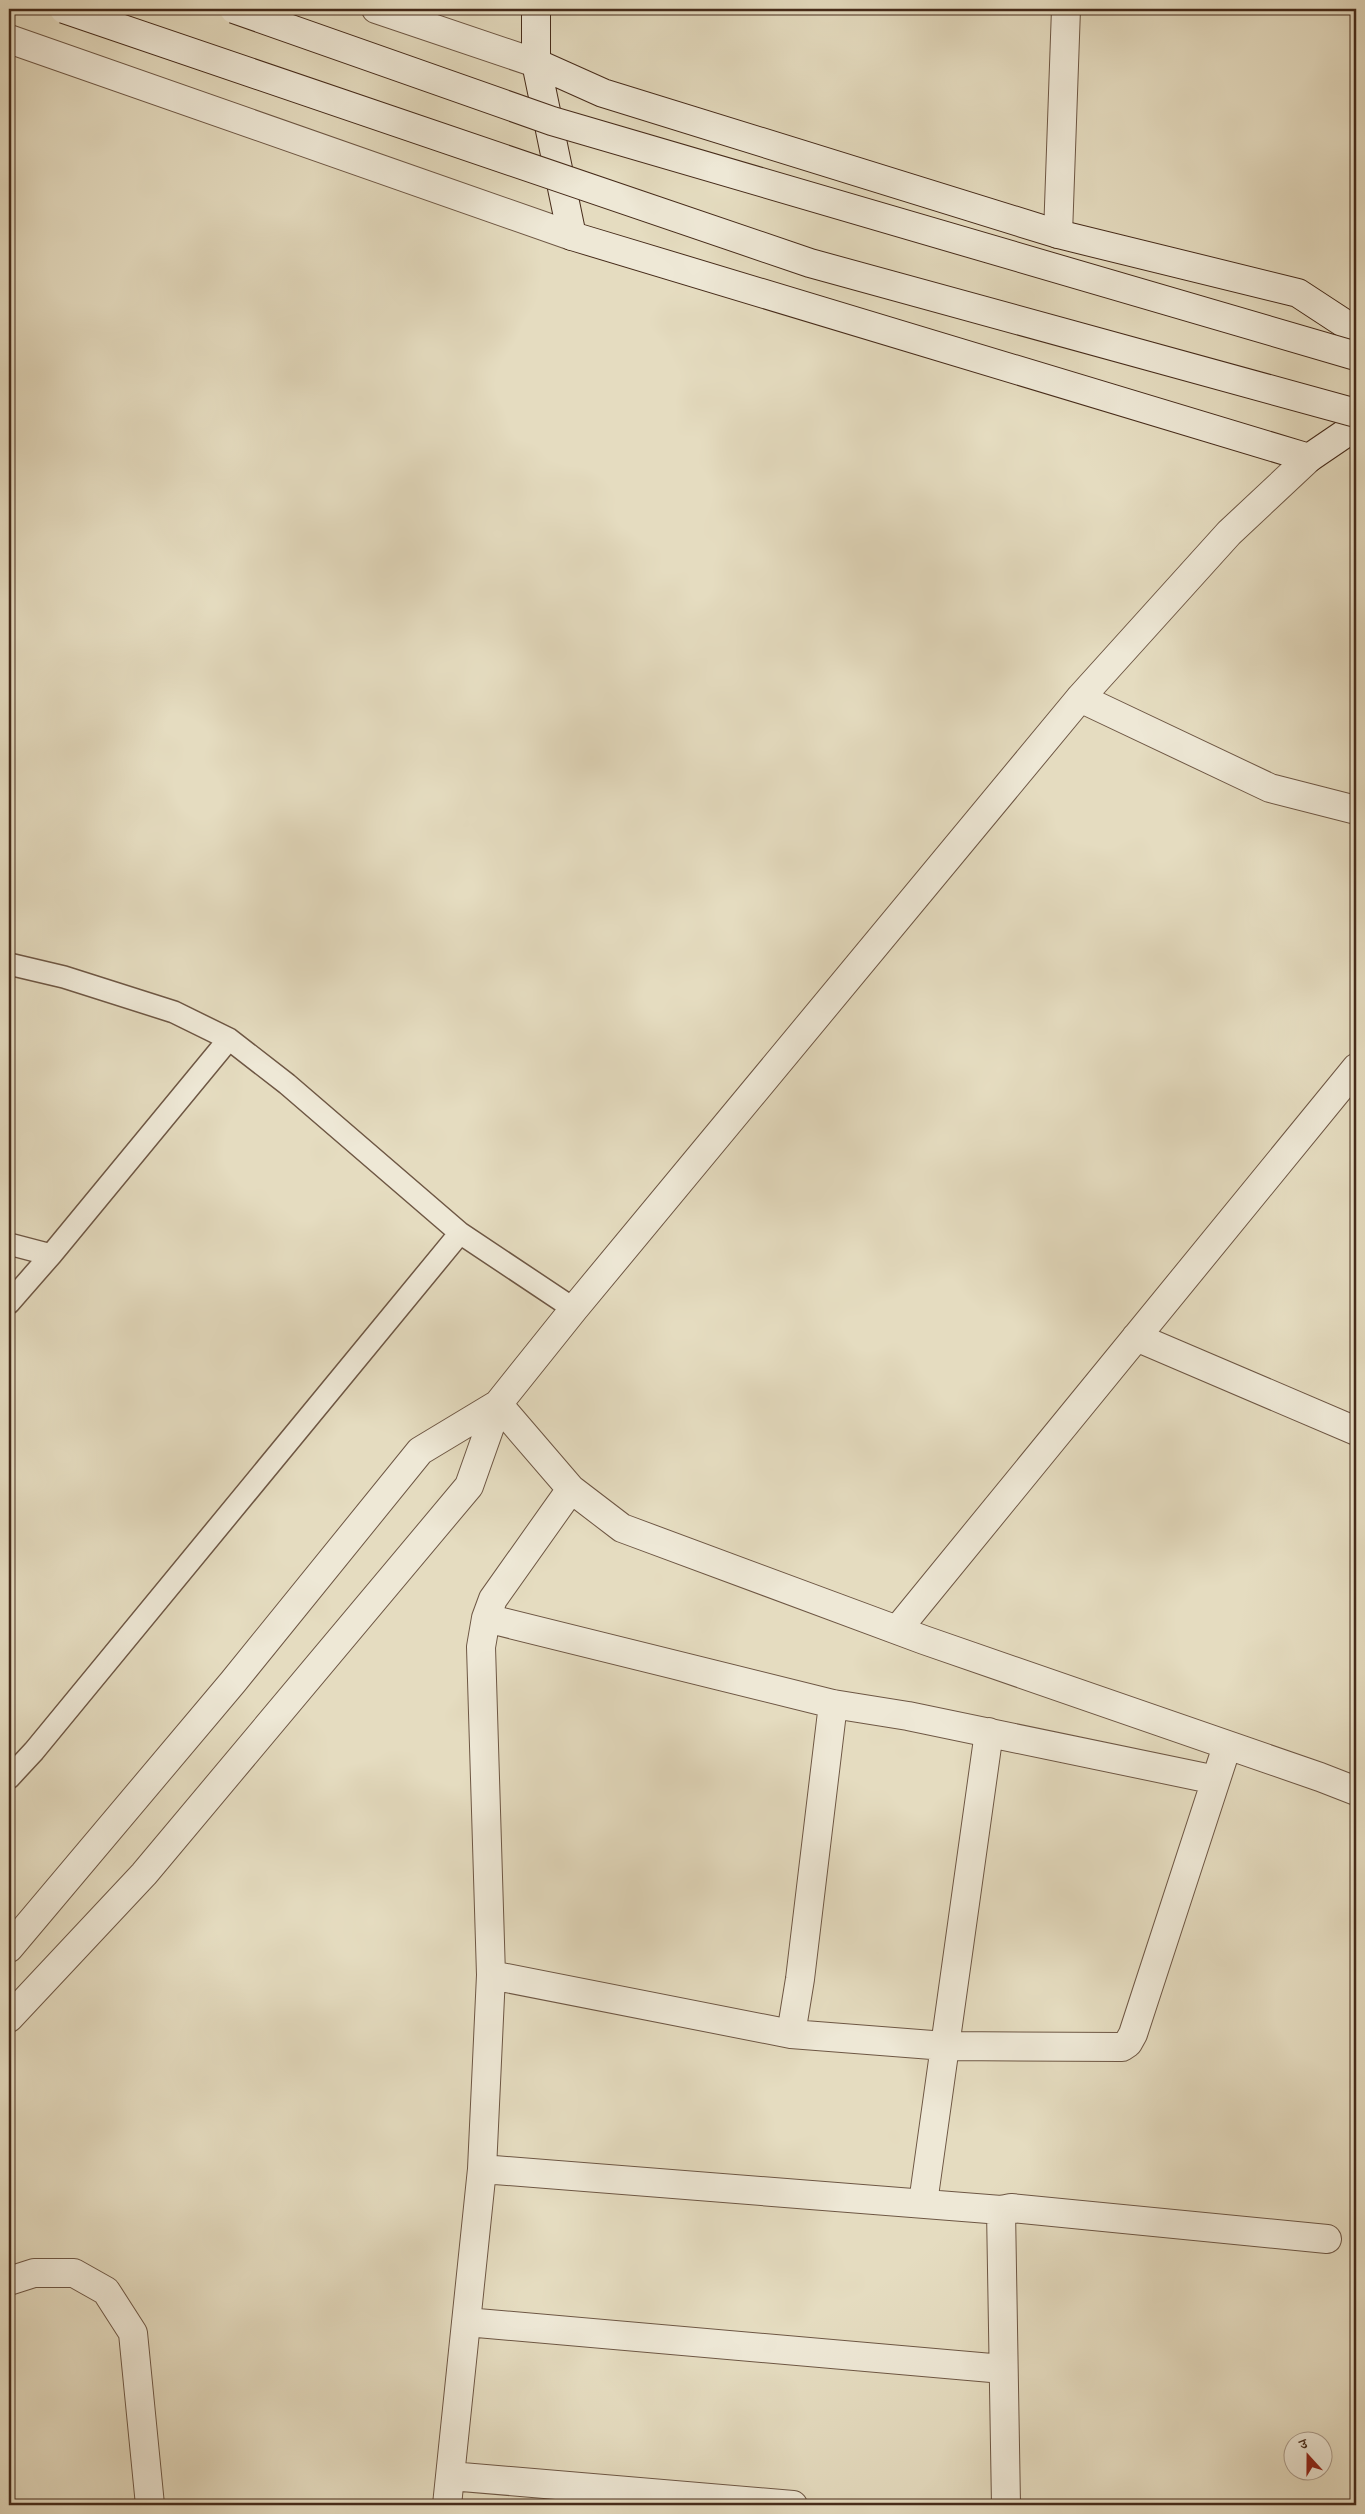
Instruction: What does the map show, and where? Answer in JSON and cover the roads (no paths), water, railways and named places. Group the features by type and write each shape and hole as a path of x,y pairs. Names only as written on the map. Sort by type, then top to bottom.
{"street":[{"path":"64,9 810,263 1356,413"},
{"path":"234,9 552,122 1356,356"},
{"path":"376,9 536,64 603,93 1058,234 1298,293 1356,331"},
{"path":"536,9 536,64 572,236"},
{"path":"1058,234 1066,9"},
{"path":"9,39 572,236 1309,458"},
{"path":"9,2018 144,1874 469,1486 498,1404 574,1309 1080,698 1229,533 1309,458 1356,426"},
{"path":"1080,698 1270,788 1356,810"},
{"path":"897,1630 1356,1068"},
{"path":"1136,1337 1356,1431"},
{"path":"498,1404 571,1489 622,1528 897,1630 1356,1791"},
{"path":"9,1948 233,1682 420,1451 498,1404"},
{"path":"447,2505 482,2169 491,1975 481,1647 486,1618 493,1599 571,1489"},
{"path":"486,1618 833,1704 989,1732 1216,1780"},
{"path":"791,2034 800,1979 833,1704"},
{"path":"923,2203 989,1732"},
{"path":"491,1975 791,2034 945,2046 1122,2047 1128,2044 1228,1746"},
{"path":"482,2169 1001,2210 1011,2208 1327,2239"},
{"path":"1001,2210 1006,2505"},
{"path":"9,2281 34,2273 74,2273 106,2291 133,2333 150,2505"},
{"path":"466,2322 1003,2369"},
{"path":"450,2476 793,2505"}],"lane":[{"path":"9,964 64,978 174,1012 229,1039 287,1084 460,1233 574,1309"},
{"path":"9,1303 51,1255 229,1039"},
{"path":"9,1778 34,1752 460,1233"},
{"path":"9,1244 51,1255"}]}
